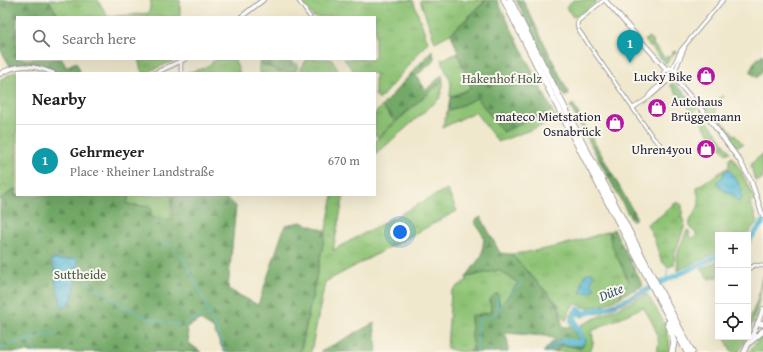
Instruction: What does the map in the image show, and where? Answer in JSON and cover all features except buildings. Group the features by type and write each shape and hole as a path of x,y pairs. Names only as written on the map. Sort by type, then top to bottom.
{"highway":[{"path":"504,0 573,137 692,352"},
{"path":"510,0 653,282"},
{"path":"657,289 665,309 687,352"},
{"path":"665,309 665,316 674,342 672,352"},
{"path":"750,342 763,331"}],"street":[{"path":"242,16 263,0"},
{"path":"298,0 309,16"},
{"path":"660,144 654,139 577,27 577,23 604,0 667,70 674,70"},
{"path":"674,79 676,75 674,70 685,45 722,0"},
{"path":"157,72 183,60"},
{"path":"181,72 183,60"},
{"path":"0,74 14,67 25,66 36,67 50,72"},
{"path":"667,70 664,74 667,79"},
{"path":"633,108 648,97 667,79 674,79 707,116 740,161 751,181 763,216"},
{"path":"750,268 755,265 763,266"},
{"path":"744,352 761,324 763,309"}],"green space":[{"path":"0,0 48,0 58,16 16,16 16,60 62,60 66,67 76,62 81,72 55,72 40,66 25,63 10,66 0,49"},
{"path":"49,0 98,0 107,16 58,16"},
{"path":"151,0 180,0 180,16 118,16 149,13"},
{"path":"301,0 413,0 428,42 379,100 376,96 376,72 354,72 345,60 376,60 376,16 312,16"},
{"path":"420,0 482,0 484,2 450,34 435,42"},
{"name":"Hakenhof Holz","path":"483,0 497,0 552,110 503,132 477,98 448,111 450,98 472,88 451,34 485,2"},
{"path":"516,0 523,0 569,94 565,97"},
{"path":"573,0 596,0 596,2 578,16 573,17 566,7"},
{"path":"649,37 665,58 667,56 670,57 673,55 672,53 674,51 677,51 666,64 645,40"},
{"path":"432,50 435,60 416,76 426,90 442,75 443,80 396,121 382,106"},
{"path":"457,53 471,88 450,97 451,83 441,60"},
{"path":"763,54 763,71 757,78 750,72 754,62"},
{"path":"138,60 176,60 147,72 142,72"},
{"path":"215,60 234,60 240,72 189,72 205,68"},
{"path":"259,60 288,60 298,64 296,72 282,72 259,62"},
{"path":"306,60 332,60 340,72 305,72 300,70"},
{"path":"259,63 281,72 259,72"},
{"path":"18,71 19,72 16,72 16,188 0,200 0,80 14,72"},
{"path":"443,80 440,98 376,154 376,140"},
{"path":"672,83 690,98 697,110 693,113 670,85"},
{"path":"723,95 724,96 716,106 716,114 743,144 740,146 736,146 706,108 711,106"},
{"path":"477,98 503,132 552,110 557,120 498,142 475,112 442,128 447,112"},
{"path":"573,104 637,218 632,221 570,106"},
{"path":"382,106 395,122 378,138 376,136 376,112"},
{"path":"700,113 718,134 730,152 726,154 704,127 705,126 696,116"},
{"path":"763,154 763,178 755,181 751,165"},
{"path":"732,157 740,169 755,200 750,201 757,222 749,232 715,232 715,253 677,271 678,252 687,230 690,232 690,238 696,236 696,233 690,226 690,222 699,203 697,187 729,167 729,159"},
{"name":"Suttheide","path":"16,189 16,196 129,196 127,204 151,207 151,217 172,220 173,196 224,196 236,206 228,289 258,305 285,225 301,222 326,231 300,352 224,352 213,328 200,320 187,327 189,343 201,352 0,352 0,200"},
{"path":"447,189 457,211 325,282 311,352 301,352 333,196 344,196 333,250"},
{"path":"129,196 172,196 170,220 151,217 151,207 127,204"},
{"path":"678,202 682,205 682,216 678,218 682,217 685,225 675,253 674,265 668,267 660,258 647,224 659,217"},
{"path":"481,217 500,253 511,254 558,305 563,327 579,326 586,341 580,348 562,345 554,352 543,352 555,339 545,336 505,333 508,342 508,352 469,352 473,351 471,316 491,312 490,299 497,293 500,307 518,283 499,270 466,277 482,255 484,237 474,221"},
{"path":"614,229 643,286 621,296 621,290 629,282 611,244 610,231"},
{"path":"609,231 611,244 629,282 621,290 621,297 605,305 586,308 577,304 572,306 566,321 562,316 559,305 511,254 561,246"},
{"path":"715,262 715,278 709,279 701,269"},
{"path":"499,270 518,283 500,306 497,293 490,299 491,312 471,316 473,351 460,352 447,348 451,293 454,289 467,280 466,277"},
{"path":"762,276 758,306 751,327 751,316 758,298"},
{"path":"647,294 659,314 669,336 669,352 656,352 658,347 657,335 643,307 592,331 593,345 589,352 555,352 563,345 580,349 586,341 579,326"},
{"path":"374,323 377,352 320,352"},
{"path":"763,335 763,352 749,352 759,338"},
{"path":"726,340 745,340 739,352 732,352"}],"water":[{"path":"729,169 742,189 742,199 739,202 734,198 733,194 728,193 720,187 717,182 723,177 724,172"},
{"path":"74,258 78,260 74,292 69,304 66,307 62,307 56,284 55,270 51,260"},
{"path":"592,272 594,276 591,282 594,286 594,290 590,293 580,293 585,274"},
{"path":"647,288 649,291 601,313 589,314 582,317 576,313 575,324 582,340 580,345 573,345 564,342 553,347 549,352 545,352 561,340 579,342 578,336 570,323 571,315 575,309 582,313 586,312 588,309 593,311 597,310"}],"waterway":[{"path":"656,53 665,59"},
{"path":"682,81 699,101"},
{"path":"676,87 694,107"},
{"path":"702,115 708,123"},
{"name":"Düte","path":"751,238 763,222"},
{"path":"160,240 171,246"},
{"path":"174,249 185,260 203,299"},
{"name":"Düte","path":"643,291 715,257"},
{"path":"666,279 668,268"},
{"path":"80,276 119,303 145,317 165,322"},
{"path":"477,352 478,320 493,316 522,281"},
{"path":"496,310 497,297"},
{"path":"204,302 226,352"},
{"name":"Düte","path":"563,341 580,343 583,340 574,319 577,310 579,309 585,314 590,311 607,308"},
{"path":"184,324 208,313"},
{"path":"168,323 180,325"},
{"path":"27,340 60,332"},
{"path":"0,347 27,340 37,352"}],"place":[{"name":"Gehrmeyer","path":"630,63"},
{"name":"Lucky Bike","path":"706,76"},
{"name":"Autohaus Brüggemann","path":"657,108"},
{"name":"mateco Mietstation Osnabrück","path":"615,123"},
{"name":"Uhren4you","path":"706,149"}]}
